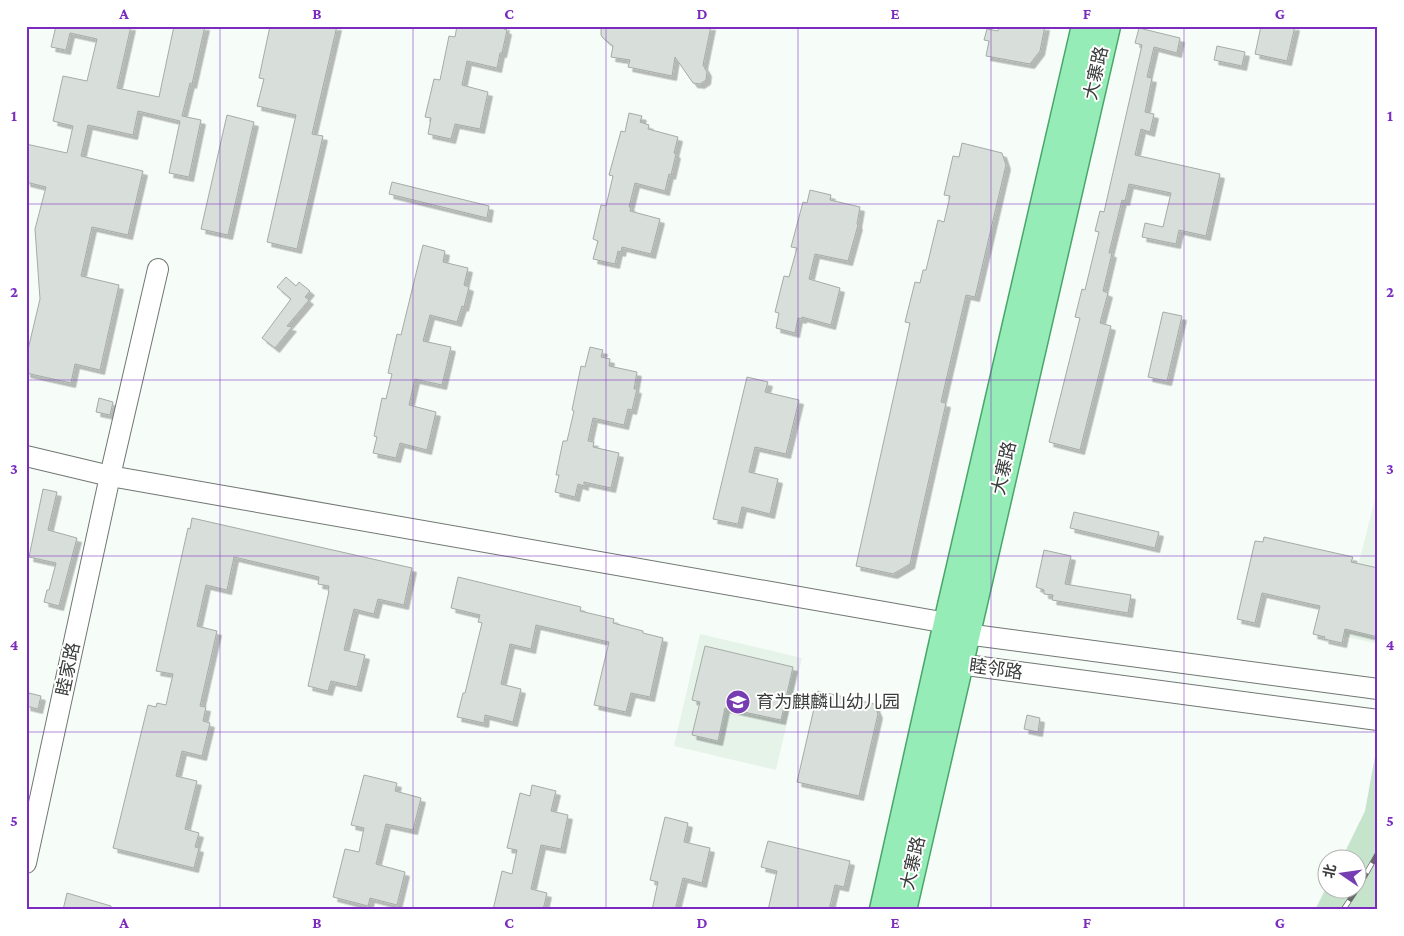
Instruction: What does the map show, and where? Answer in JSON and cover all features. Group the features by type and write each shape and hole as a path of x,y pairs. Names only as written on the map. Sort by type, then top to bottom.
{"main road":[{"name":"大寨路","path":"903,910 953,642 1085,26"},
{"name":"大寨路","path":"883,910 953,642 1107,26"}],"street":[{"name":"睦家路","path":"26,863 110,476 158,269"},
{"path":"26,456 110,476 953,642"},
{"name":"睦邻路","path":"953,642 1378,689"},
{"name":"睦邻路","path":"953,642 1378,720"}],"shaded area":[{"path":"1378,488 1378,644 1340,635"},
{"name":"育为麒麟山幼儿园","path":"700,634 802,658 776,770 674,746"}],"green space":[{"path":"1376,751 1378,752 1378,910 1315,910 1321,898 1366,898 1366,848 1347,848 1365,811"}],"building":[{"path":"56,26 131,26 117,88 159,97 174,26 205,26 192,84 190,83 182,116 201,120 189,177 169,173 180,121 138,111 133,135 88,125 81,156 143,171 128,235 92,227 81,276 119,285 100,370 75,364 71,383 26,373 26,358 40,299 35,229 46,187 26,182 26,144 67,153 73,126 53,121 63,76 87,81 97,39 70,33 66,50 51,47"},
{"path":"270,26 337,26 312,134 323,136 297,249 267,242 296,115 257,106 264,79 259,78"},
{"path":"457,26 505,26 504,29 507,30 497,68 467,61 462,85 488,92 480,129 455,124 451,139 428,134 431,118 425,117 434,79 440,80 449,36 455,37"},
{"path":"601,26 711,26 703,65 707,72 706,80 700,84 693,83 675,57 672,76 628,67 630,60 611,57 613,46 601,35"},
{"path":"999,26 1045,26 1040,51 1030,64 986,56 989,41 984,40 987,29 998,31"},
{"path":"1261,26 1295,26 1287,61 1255,54"},
{"path":"1139,28 1180,38 1177,53 1154,47 1147,77 1152,78 1145,112 1154,114 1150,132 1141,129 1135,155 1220,174 1206,236 1179,230 1176,244 1142,237 1145,223 1163,227 1171,193 1129,184 1125,201 1122,200 1109,253 1112,253 1103,291 1108,293 1100,323 1111,326 1080,450 1049,442 1080,318 1075,317 1082,289 1085,290 1099,232 1095,231 1100,211 1104,212 1142,45 1135,43"},
{"path":"1217,46 1245,52 1242,66 1214,60"},
{"path":"629,113 642,116 640,122 649,125 648,129 678,137 671,175 669,174 665,191 635,183 629,207 631,207 630,211 660,219 651,254 622,247 621,252 618,251 615,264 593,259 598,241 593,239 601,205 606,206 613,176 609,175 621,131 625,132"},
{"path":"227,115 254,122 228,235 201,229"},
{"path":"962,143 1002,153 1006,165 975,297 966,295 941,402 946,403 910,564 893,574 856,566 910,323 905,322 915,282 920,283 923,270 926,270 938,220 944,222 950,196 944,195 953,156 959,157"},
{"path":"392,182 489,206 487,218 389,194"},
{"path":"810,190 831,195 830,200 860,207 858,225 848,261 815,254 809,279 840,288 831,325 802,317 802,319 798,318 795,333 776,328 779,313 775,312 784,276 789,277 797,248 791,247 803,202 807,203"},
{"path":"423,245 445,251 443,262 468,268 464,285 469,287 464,307 462,306 457,322 430,315 423,341 451,347 442,385 415,379 409,405 436,412 427,450 400,443 396,458 373,453 377,437 374,436 382,398 386,399 392,374 388,373 397,334 401,335"},
{"path":"286,277 296,286 299,282 310,291 305,297 309,300 287,326 292,327 275,348 262,338 291,299 277,287"},
{"path":"1163,312 1182,316 1167,381 1148,377"},
{"path":"590,347 603,350 601,357 610,359 609,366 637,372 634,389 637,389 632,410 628,409 624,425 593,418 588,441 594,442 593,447 619,453 611,488 584,482 584,486 578,484 575,497 555,492 559,475 556,475 563,441 567,441 574,411 572,410 581,366 585,367"},
{"path":"747,377 768,382 765,392 799,400 786,454 755,447 749,472 778,479 770,514 742,507 738,524 713,519"},
{"path":"99,398 113,402 110,415 96,412"},
{"path":"43,489 57,492 48,530 77,538 59,606 44,602 56,563 29,557"},
{"path":"1074,512 1159,532 1155,548 1070,528"},
{"path":"192,518 412,568 404,605 378,599 374,614 354,609 344,650 365,655 357,687 331,681 328,691 308,686 329,591 329,586 318,584 319,577 234,557 227,590 206,585 197,626 217,631 200,706 206,707 203,721 210,723 202,756 182,751 176,776 197,781 185,829 199,833 195,847 199,848 194,868 113,848 148,705 156,707 157,703 166,705 173,674 156,671 188,528 190,529"},
{"path":"1264,537 1353,557 1351,562 1378,568 1378,637 1345,629 1342,643 1324,639 1325,637 1313,634 1320,606 1262,593 1255,623 1237,619 1255,541 1263,542"},
{"path":"1044,550 1071,556 1065,584 1131,595 1128,613 1052,600 1053,595 1044,594 1044,590 1036,587"},
{"path":"458,577 581,607 580,611 614,619 613,623 663,638 650,697 631,693 626,712 594,705 609,642 536,625 531,649 510,644 501,684 521,689 513,722 485,715 484,723 457,717 463,693 465,693 482,623 478,622 480,615 451,608"},
{"path":"705,646 793,667 781,720 725,708 718,741 692,735 700,702 692,700"},
{"path":"818,691 874,704 878,714 859,796 797,782"},
{"path":"29,693 41,696 38,709 26,706"},
{"path":"1027,715 1040,718 1038,732 1024,729"},
{"path":"364,775 397,783 395,791 421,798 413,830 386,824 376,864 405,872 397,905 370,898 368,906 333,897 345,849 359,852 364,828 351,825"},
{"path":"532,785 556,791 551,811 568,815 561,849 541,845 531,889 547,893 543,910 493,910 502,871 512,874 517,850 507,848 520,793 530,796"},
{"path":"665,817 688,823 684,842 710,848 702,883 683,878 675,910 652,910 658,882 650,880"},
{"path":"768,841 850,861 844,887 835,885 829,910 768,910 777,871 761,867"},
{"path":"67,893 111,906 111,910 63,910"}],"railway":[{"path":"1343,910 1378,853"}],"place":[{"name":"育为麒麟山幼儿园","path":"738,702"}]}
